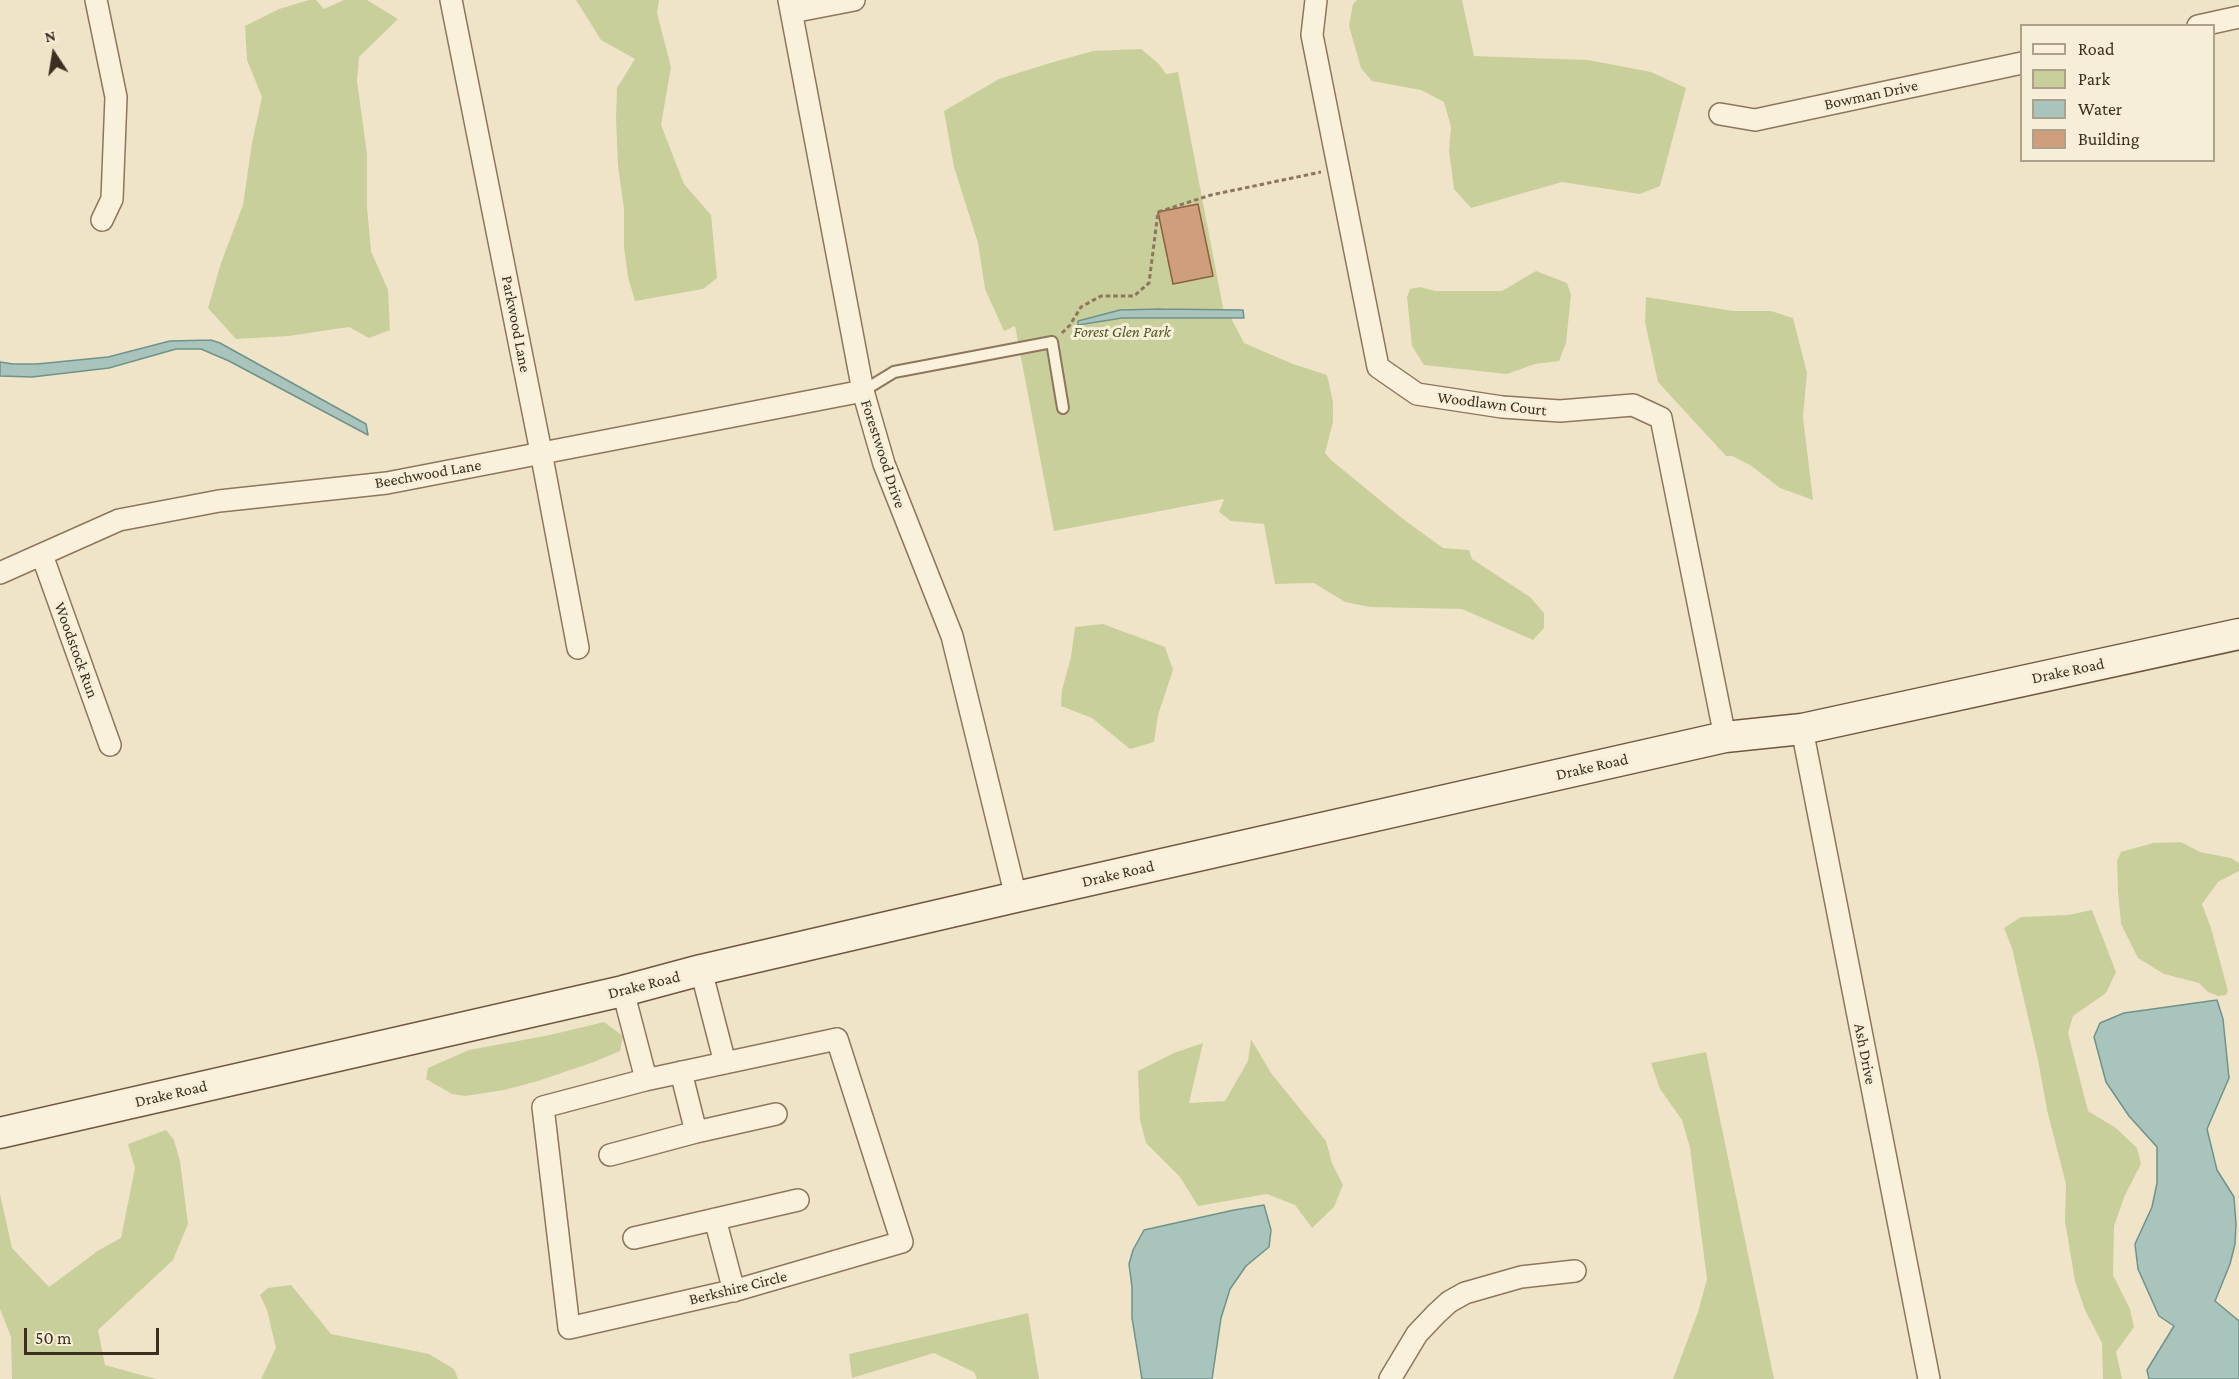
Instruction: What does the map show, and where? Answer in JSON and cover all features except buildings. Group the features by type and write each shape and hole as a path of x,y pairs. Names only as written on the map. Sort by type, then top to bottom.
{"street":[{"path":"96,0 116,97 112,199 102,220"},
{"name":"Parkwood Lane","path":"451,0 578,648"},
{"path":"790,6 854,0"},
{"name":"Woodlawn Court","path":"1316,0 1312,35 1378,367 1417,394 1502,407 1560,411 1633,405 1661,418 1725,737"},
{"name":"Forestwood Drive","path":"790,6 863,391 884,464 952,636 1016,897"},
{"path":"2207,24 2239,17"},
{"name":"Bowman Drive","path":"1720,114 1755,120 2020,63"},
{"name":"Beechwood Lane","path":"0,573 119,520 219,501 387,483 863,391"},
{"name":"Woodstock Run","path":"42,555 110,745"},
{"name":"Drake Road","path":"0,1133 623,991 701,970 1016,897 1725,737 1802,729 2239,634"},
{"name":"Ash Drive","path":"1802,729 1929,1379"},
{"path":"623,991 646,1079 725,1063 701,970"},
{"name":"Berkshire Circle","path":"646,1079 543,1107 569,1328 734,1291 902,1242 837,1039 725,1063"},
{"path":"681,1072 696,1132"},
{"path":"610,1155 776,1114"},
{"path":"634,1238 798,1200"},
{"path":"715,1219 734,1291"},
{"path":"1390,1379 1418,1334 1449,1302 1465,1293 1521,1277 1575,1271"}],"lane":[{"path":"863,391 894,372 1052,342 1063,408"}],"path":[{"path":"1052,342 1070,325 1081,307 1101,296 1134,296 1149,283 1158,212 1211,195 1338,168"}],"green space":[{"path":"316,0 324,9 344,0 367,0 398,19 359,57 357,81 367,154 367,207 371,251 388,290 390,330 369,338 349,327 288,336 236,339 208,308 221,263 243,205 252,143 262,97 247,60 245,26 279,9"},
{"path":"576,0 659,0 657,13 671,67 661,125 684,184 711,215 717,278 703,289 635,301 628,277 624,247 624,209 618,166 616,118 617,88 635,59 601,40"},
{"path":"1357,0 1462,0 1474,56 1588,60 1651,72 1686,88 1660,186 1640,194 1562,182 1471,208 1454,189 1449,151 1451,127 1444,102 1421,90 1372,81 1361,68 1349,26 1353,4"},
{"name":"Forest Glen Park","path":"1141,49 1159,64 1166,74 1178,72 1225,318 1231,318 1244,343 1293,364 1327,375 1333,402 1333,422 1325,453 1403,519 1443,548 1469,550 1472,559 1530,597 1544,613 1544,628 1533,640 1462,609 1370,607 1345,602 1314,583 1275,584 1264,524 1231,521 1219,512 1224,499 1054,531 1015,326 1004,331 985,289 978,243 954,167 944,111 999,79 1093,51"},
{"path":"1536,271 1567,283 1571,295 1566,343 1559,361 1535,364 1507,374 1424,365 1412,346 1407,297 1410,289 1420,287 1435,291 1502,291"},
{"path":"1646,297 1733,311 1771,311 1793,318 1807,373 1803,417 1813,500 1780,488 1750,465 1732,456 1726,456 1658,382 1645,322"},
{"path":"1103,624 1165,647 1173,670 1158,715 1154,742 1130,749 1092,718 1061,706 1062,690 1071,657 1075,627"},
{"path":"2181,842 2200,852 2231,858 2239,863 2239,871 2218,882 2202,904 2228,991 2226,995 2218,996 2208,992 2199,983 2164,974 2138,958 2121,924 2117,861 2121,852 2153,843"},
{"path":"2092,910 2116,972 2106,993 2073,1016 2068,1033 2088,1111 2116,1128 2137,1148 2141,1164 2125,1195 2114,1226 2113,1275 2130,1309 2134,1327 2116,1352 2122,1379 2103,1379 2102,1343 2085,1310 2075,1281 2065,1221 2066,1184 2047,1110 2012,948 2004,928 2021,917 2068,915"},
{"path":"604,1022 623,1036 620,1051 538,1081 504,1090 465,1096 452,1094 426,1079 428,1068 469,1050"},
{"path":"1251,1039 1271,1073 1326,1141 1332,1163 1343,1185 1334,1207 1312,1228 1295,1205 1267,1194 1198,1206 1180,1177 1146,1143 1140,1120 1138,1071 1174,1053 1203,1043 1189,1103 1225,1101 1248,1061"},
{"path":"1706,1052 1774,1379 1673,1379 1698,1312 1707,1279 1690,1148 1682,1120 1660,1089 1651,1063"},
{"path":"166,1130 174,1140 180,1161 188,1224 173,1260 98,1330 105,1365 156,1379 12,1379 11,1337 0,1309 0,1194 12,1248 49,1287 99,1250 121,1238 135,1168 128,1144"},
{"path":"291,1285 331,1334 429,1354 454,1369 458,1379 261,1379 276,1348 267,1310 260,1295 268,1288"},
{"path":"1028,1313 1039,1379 977,1379 974,1372 934,1353 852,1378 849,1354"}],"water":[{"path":"1120,310 1243,310 1244,318 1122,318 1078,325 1078,321"},
{"path":"211,340 366,424 368,435 229,361 201,349 176,349 109,368 32,377 0,376 0,362 37,364 108,357 170,341"},
{"path":"2217,1000 2223,1019 2229,1078 2207,1129 2217,1170 2234,1197 2236,1224 2235,1244 2230,1264 2215,1301 2239,1321 2239,1379 2149,1379 2147,1370 2174,1326 2159,1316 2138,1269 2135,1244 2152,1207 2157,1183 2157,1147 2129,1116 2106,1082 2094,1037 2100,1023 2124,1013"},
{"path":"1264,1205 1271,1230 1269,1247 1246,1266 1230,1289 1221,1318 1212,1379 1142,1379 1132,1318 1129,1264 1133,1250 1144,1230"}]}
